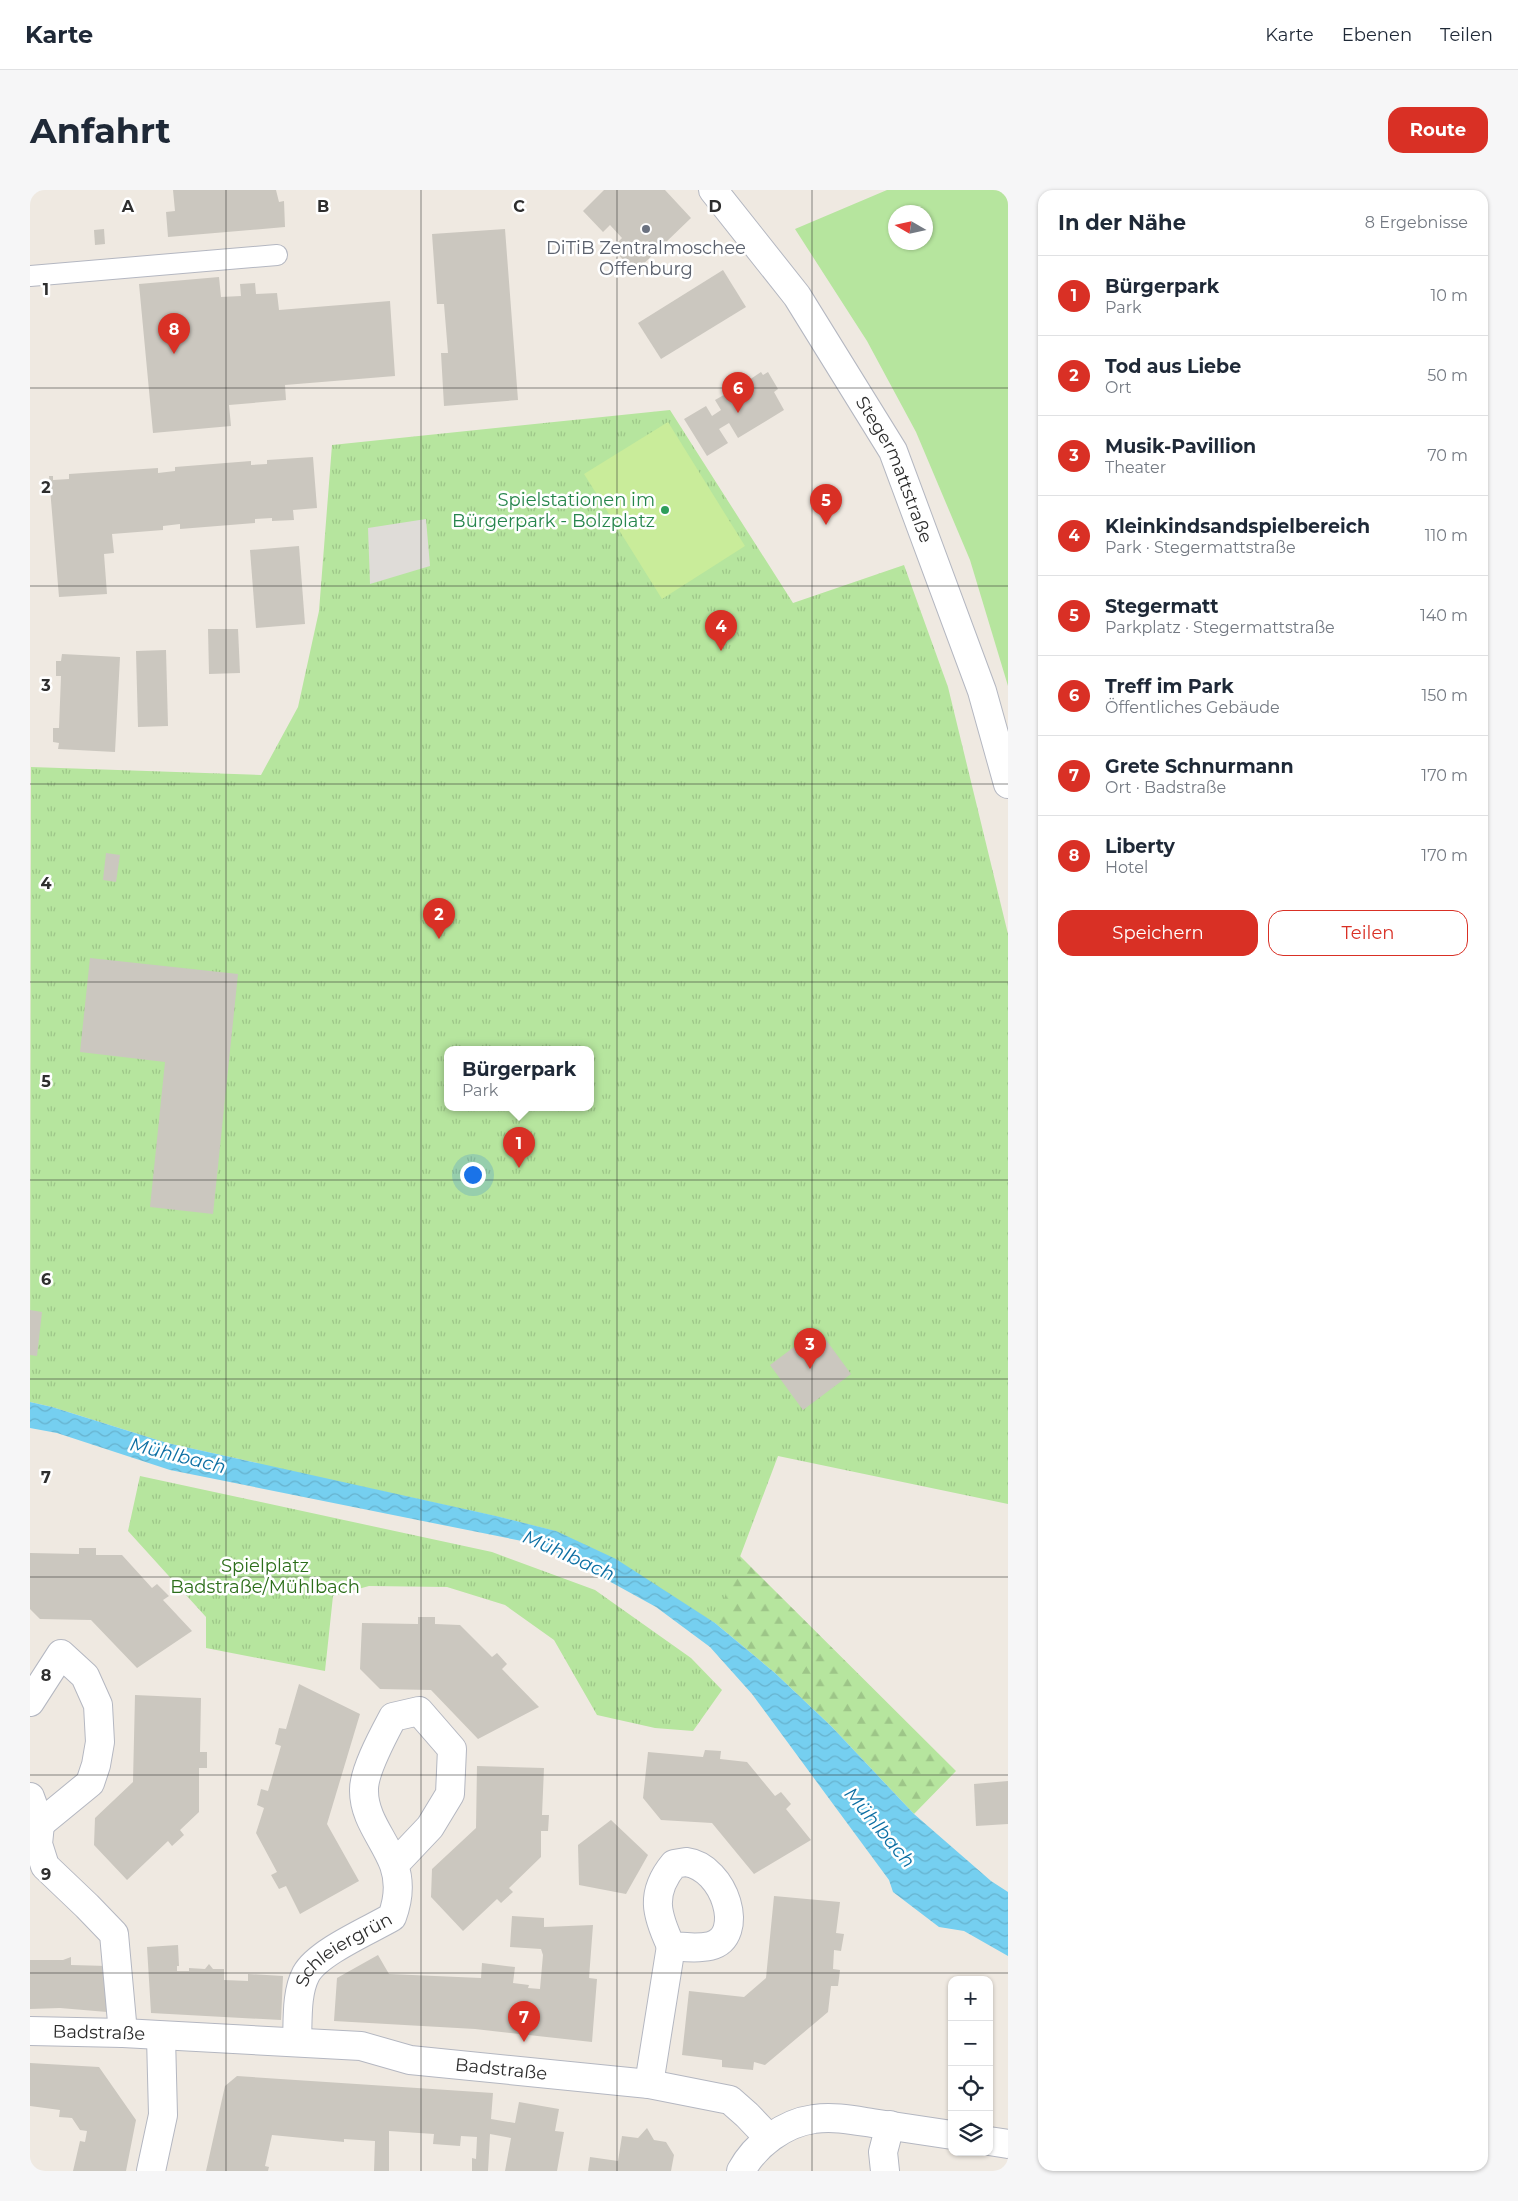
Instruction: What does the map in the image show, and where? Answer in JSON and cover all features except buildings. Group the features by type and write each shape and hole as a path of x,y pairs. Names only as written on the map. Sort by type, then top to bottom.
{"street":[{"name":"Stegermattstraße","path":"713,190 797,296 893,451 982,691 1008,784"},
{"path":"30,1702 61,1654 85,1676 98,1705 100,1742 96,1765 90,1783 40,1824"},
{"name":"Schleiergrün","path":"297,2042 300,1994 306,1974 319,1959 392,1917 398,1900 394,1866 371,1822 364,1790 375,1752 394,1717 418,1711 452,1750 450,1794 430,1827 394,1866"},
{"path":"30,1797 40,1824 38,1844 45,1866 114,1934 123,2033"},
{"path":"649,2084 671,1946"},
{"name":"Badstraße","path":"30,2031 123,2033 161,2037 361,2046 410,2060 649,2084 730,2100 747,2114 769,2138"},
{"path":"151,2171 163,2115 161,2037"},
{"path":"741,2171 746,2162 769,2138 788,2127 814,2119 840,2118 948,2134"},
{"path":"885,2171 883,2152 890,2126"},
{"path":"993,2142 1008,2144"}],"lane":[{"path":"30,276 278,255"}],"green space":[{"path":"887,190 1008,190 1008,686 970,560 916,432 867,341 795,229"},
{"path":"670,410 793,603 904,565 948,687 1008,934 1008,1504 778,1456 715,1623 616,1559 556,1531 167,1443 52,1407 30,1402 31,767 261,775 298,707 319,611 332,445"},
{"name":"Spielstationen im Bürgerpark - Bolzplatz","path":"668,422 745,546 662,599 584,474"},
{"path":"295,1390 765,1489 739,1555 956,1771 914,1814 832,1727 775,1673 715,1623 556,1531 496,1516 257,1464"},
{"name":"Spielplatz Badstraße/Mühlbach","path":"140,1476 492,1552 595,1590 691,1658 722,1690 693,1731 655,1728 597,1715 554,1640 505,1605 447,1587 369,1586 333,1596 325,1671 206,1648 206,1617 128,1531"}],"shaded area":[{"path":"426,519 430,566 370,584 368,528"}],"water":[{"name":"Mühlbach","path":"30,1402 52,1407 167,1443 556,1531 616,1559 715,1623 775,1673 832,1727 914,1814 991,1881 1008,1892 1008,1956 964,1931 939,1927 893,1892 889,1880 752,1694 710,1647 656,1607 569,1559 546,1548 522,1541 170,1470 57,1433 30,1428"}],"place":[{"name":"DiTiB Zentralmoschee Offenburg","path":"646,229"},
{"name":"Liberty","path":"174,354"},
{"name":"Treff im Park","path":"738,413"},
{"name":"Spielstationen im Bürgerpark - Bolzplatz","path":"665,510"},
{"name":"Stegermatt","path":"826,525"},
{"name":"Kleinkindsandspielbereich","path":"721,651"},
{"name":"Tod aus Liebe","path":"439,939"},
{"name":"Bürgerpark","path":"519,1168"},
{"name":"Musik-Pavillion","path":"810,1369"},
{"name":"Grete Schnurmann","path":"524,2042"}]}
